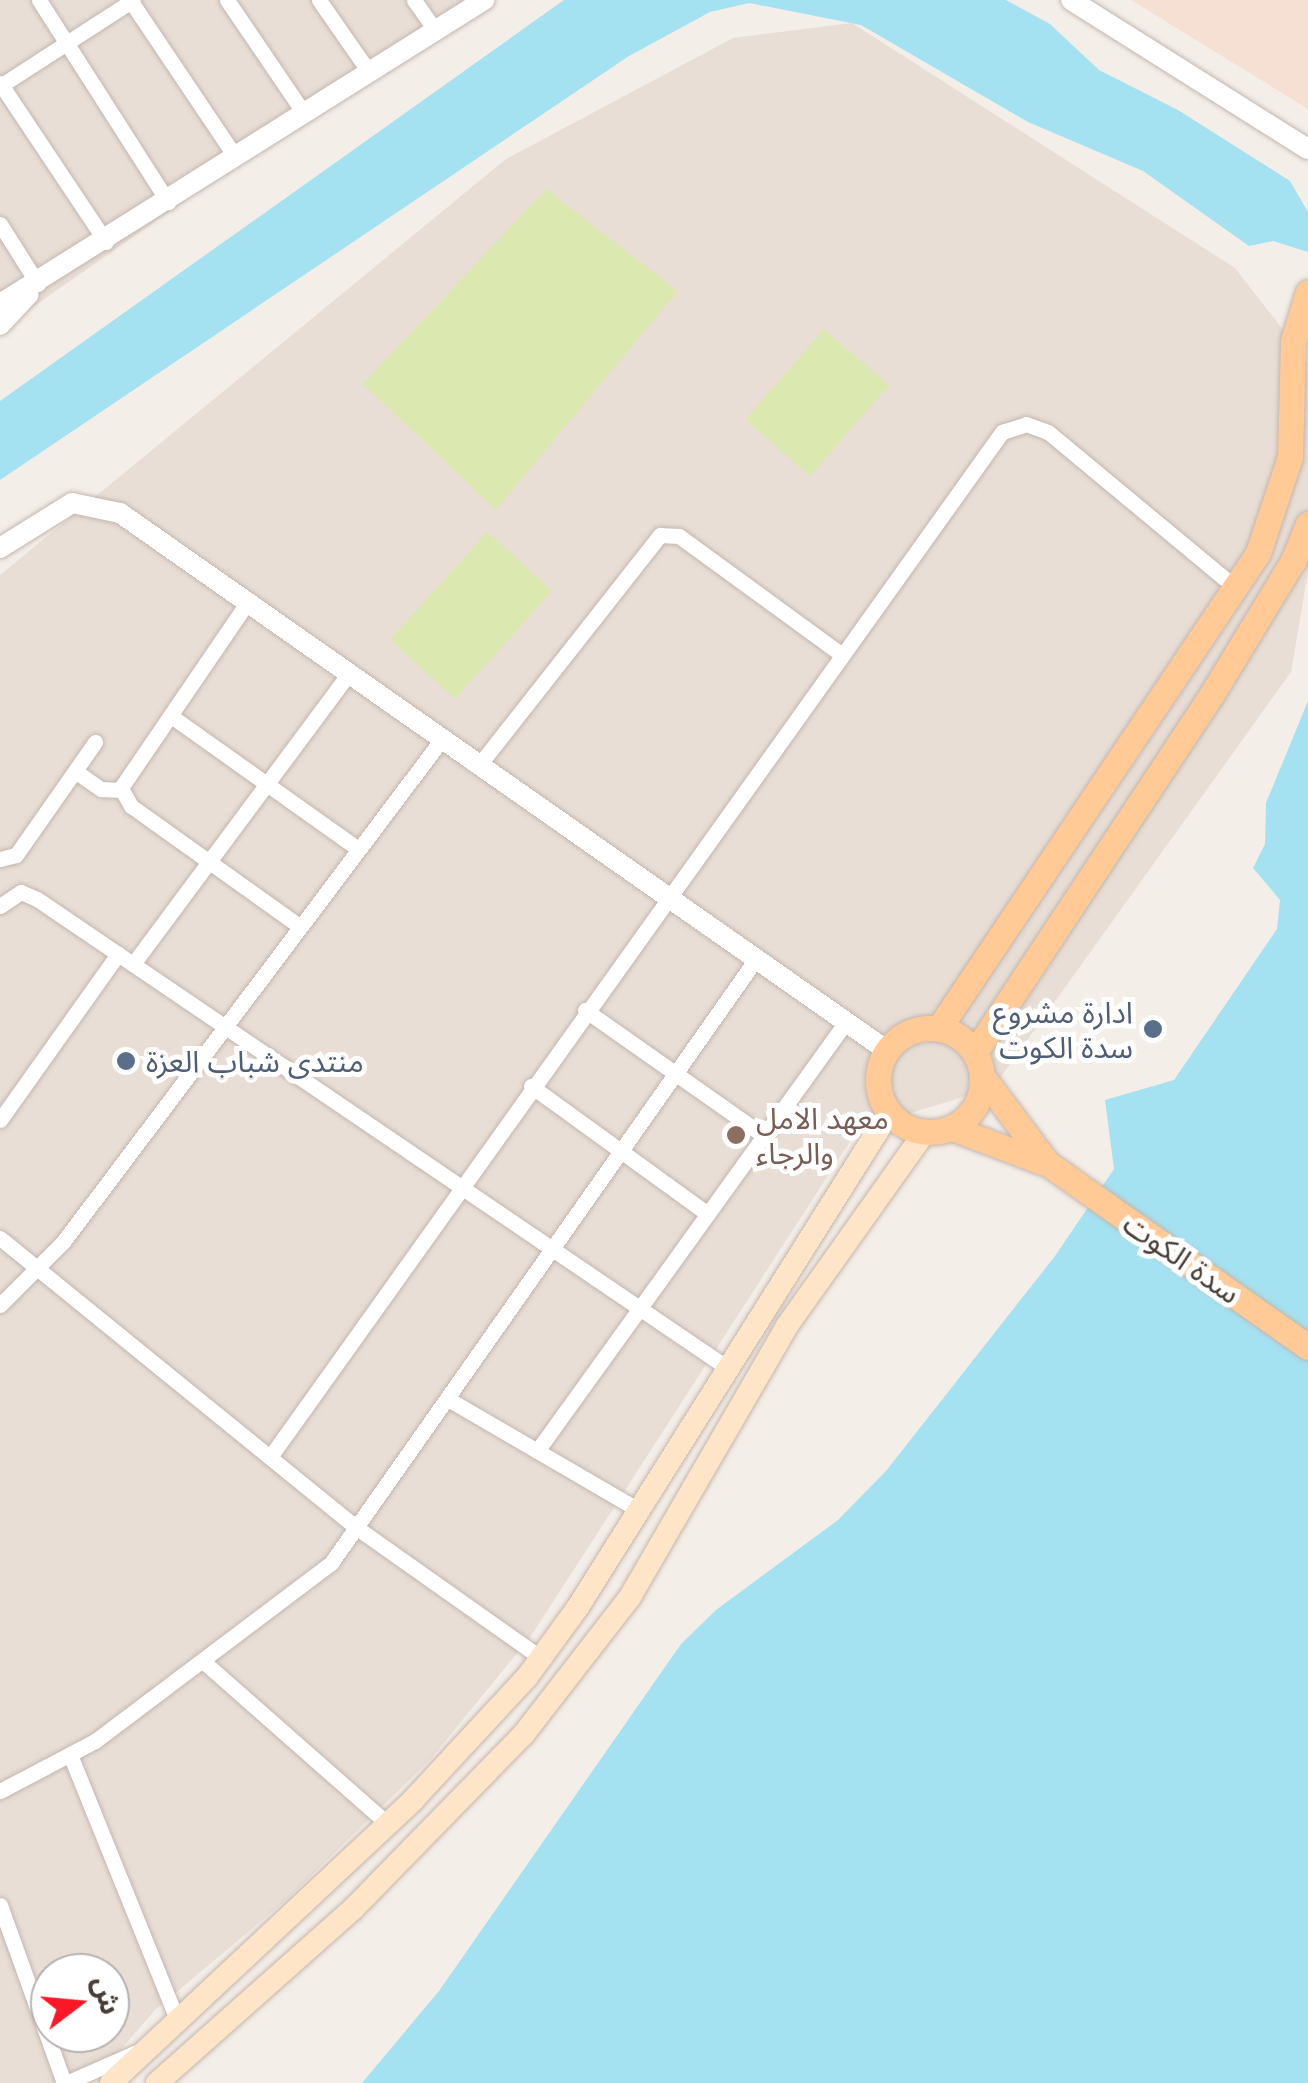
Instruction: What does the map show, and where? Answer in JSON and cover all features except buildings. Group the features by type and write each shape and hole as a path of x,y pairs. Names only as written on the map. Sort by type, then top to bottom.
{"main road":[{"path":"939,1028 1237,589 1282,497 1290,457 1293,342 1308,292"},
{"path":"952,1128 975,1106 978,1064 1284,577 1308,524"},
{"path":"939,1028 978,1064 1051,1166 952,1128 924,1132 889,1113 877,1082 886,1050 909,1031 939,1028"},
{"path":"111,2083 176,2018 388,1824 496,1714 541,1658 889,1113"},
{"path":"157,2083 353,1909 523,1735 630,1596 787,1326 924,1132"},
{"name":"سدة الكوت","path":"1051,1166 1308,1347"},
{"path":"674,1455 701,1470"}],"street":[{"path":"39,0 168,202"},
{"path":"106,242 0,85 131,0 234,155"},
{"path":"227,0 302,112"},
{"path":"319,0 370,72"},
{"path":"414,0 434,29"},
{"path":"0,304 106,242 234,155 484,0"},
{"path":"1071,0 1308,150"},
{"path":"0,224 38,284"},
{"path":"0,326 38,284"},
{"path":"270,1458 666,896 1002,432 1016,424 1048,432 1237,589"},
{"path":"0,548 59,508 88,502 120,513 886,1050"},
{"path":"479,765 660,535 678,536 841,654"},
{"path":"121,790 247,603"},
{"path":"133,964 348,674"},
{"path":"171,716 358,849"},
{"path":"0,1305 38,1268 442,739"},
{"path":"16,894 4,859 95,742"},
{"path":"74,770 101,789 121,790"},
{"path":"121,790 131,806 299,926"},
{"path":"0,906 16,894"},
{"path":"16,894 37,899 729,1369"},
{"path":"0,1120 118,954"},
{"path":"0,1791 71,1757 316,1578 448,1399 756,959"},
{"path":"585,1010 764,1136"},
{"path":"537,1451 846,1022"},
{"path":"532,1086 708,1214"},
{"path":"0,1238 356,1528 541,1658"},
{"path":"448,1399 637,1509"},
{"path":"204,1662 388,1824"},
{"path":"71,1757 176,2018"},
{"path":"0,1904 65,2083 142,2050"}],"shaded area":[{"path":"0,0 472,0 0,330"},
{"path":"1131,0 1308,0 1308,109"},
{"path":"852,23 1235,268 1308,362 1308,572 1291,672 993,1088 858,1129 531,1636 430,1760 284,1902 155,2010 130,2039 130,1953 30,1953 30,2053 118,2053 92,2083 0,2083 0,575 506,159 733,38"}],"green space":[{"path":"546,189 678,291 496,510 363,384"},
{"path":"824,329 889,385 810,476 745,420"},
{"path":"487,532 552,591 455,699 390,640"}],"water":[{"path":"564,0 1006,0 1050,24 1099,70 1178,110 1290,181 1308,212 1308,252 1273,241 1249,246 1143,171 1028,122 861,25 749,3 710,12 629,56 0,480 0,401"},
{"path":"1308,701 1308,2083 362,2083 439,1991 681,1644 716,1610 838,1520 886,1471 1055,1256 1114,1169 1105,1100 1174,1080 1277,929 1280,900 1253,868 1265,844 1266,803"}],"place":[{"name":"ادارة مشروع سدة الكوت","path":"1153,1029"},
{"name":"منتدى شباب العزة","path":"126,1061"},
{"name":"معهد الامل والرجاء","path":"736,1135"}]}
